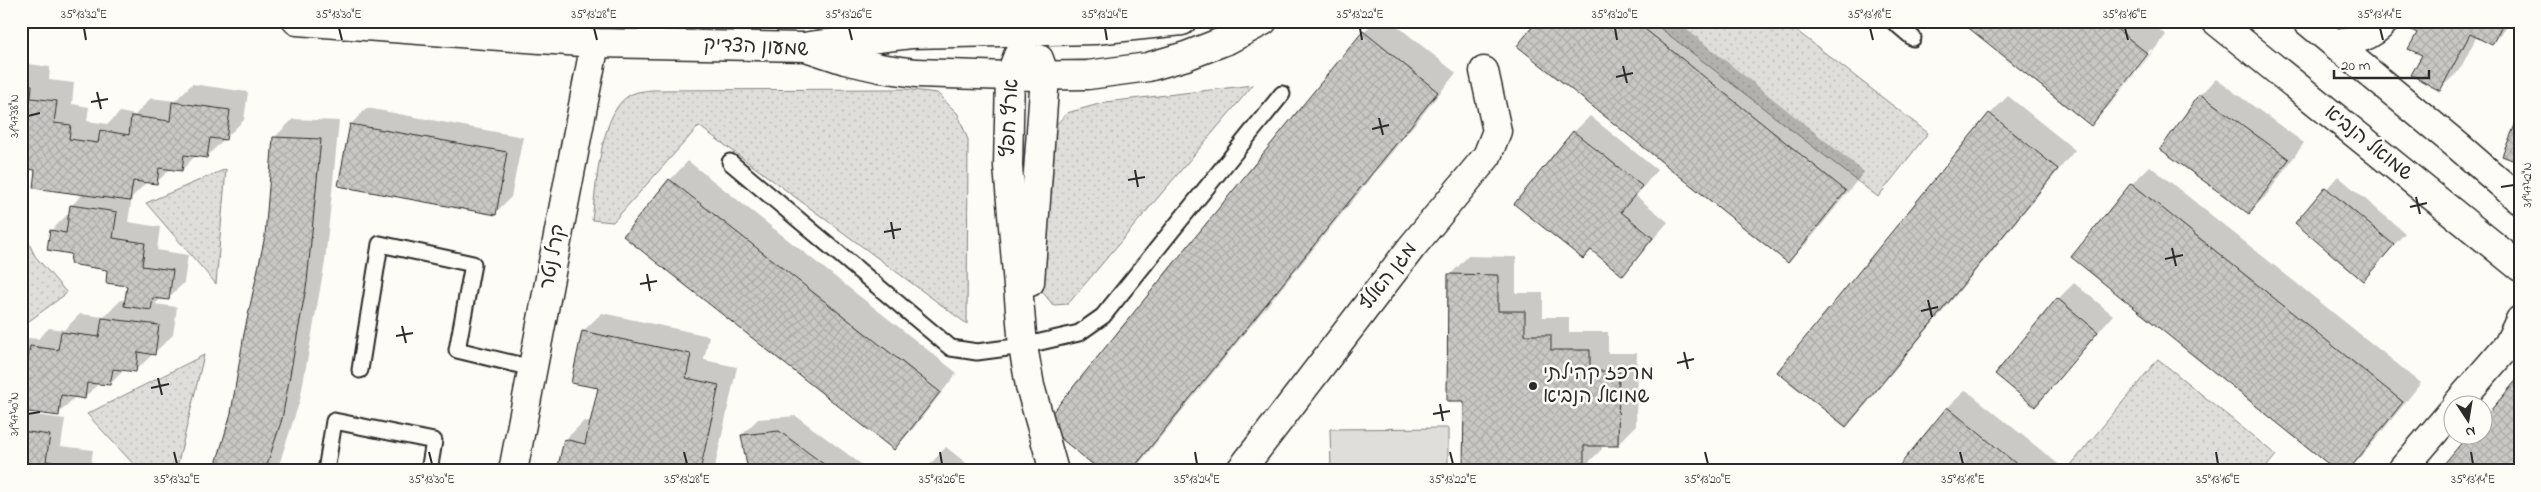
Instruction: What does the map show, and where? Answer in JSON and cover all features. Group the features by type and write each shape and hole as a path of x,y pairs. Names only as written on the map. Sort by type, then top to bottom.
{"street":[{"name":"שמעון הצדיק","path":"297,21 595,43 806,46 845,60 880,68 916,72 1010,76 1088,75 1148,67 1195,53 1264,21"},
{"path":"806,46 911,34 1095,30 1182,21"},
{"name":"שמואל הנביא","path":"2216,21 2519,268"},
{"path":"2307,21 2520,200"},
{"path":"2334,43 2360,39 2376,32 2385,21"},
{"name":"ארץ חפץ","path":"1023,346 1035,232 1045,76 1028,32"},
{"name":"ארץ חפץ","path":"1028,32 1010,76 1008,166 1023,346 1030,386 1054,471"},
{"name":"קרל נטר","path":"513,471 595,43"},
{"name":"מגן האלף","path":"1240,471 1405,256 1487,156 1497,131 1484,71"},
{"path":"2466,394 2508,345 2520,320"},
{"path":"2401,471 2444,421"}],"lane":[{"path":"1893,21 1913,38"},
{"path":"730,162 951,348 977,352 1023,346 1079,333 1102,316 1282,94"},
{"path":"360,370 380,244 473,264 457,350 532,368"},
{"path":"326,471 334,421 434,441 429,471"}],"shaded area":[{"path":"1651,21 1784,21 1928,133 1878,197"},
{"path":"1253,85 1068,304 1053,305 1041,290 1053,128 1067,113 1106,102"},
{"path":"905,89 937,93 958,114 968,140 967,324 699,126 613,222 592,220 598,170 606,131 621,102 634,93 652,90"},
{"path":"226,169 216,284 146,203"},
{"path":"21,227 35,256 67,293 25,324 21,322"},
{"path":"204,355 176,471 140,471 87,414"},
{"path":"2158,359 2276,455 2263,471 2066,471"},
{"path":"1448,428 1448,471 1331,471 1330,429"}],"building":[{"path":"1537,21 1635,21 1846,191 1788,263 1517,46"},
{"path":"1960,21 2107,21 2148,54 2091,126"},
{"path":"2404,21 2504,21 2492,45 2470,34 2440,91 2411,75 2422,55 2408,49 2417,33 2402,25"},
{"path":"1363,31 1438,92 1131,471 1101,471 1043,424"},
{"path":"21,84 32,85 31,98 57,101 54,123 71,125 69,139 98,143 100,130 129,135 131,116 170,121 172,102 230,110 226,140 210,138 207,158 184,155 182,171 159,168 157,184 133,181 130,201 33,188 35,170 21,168"},
{"path":"2200,94 2289,159 2249,214 2160,149"},
{"path":"1989,113 2058,169 1846,427 1777,372"},
{"path":"2520,113 2520,163 2502,156"},
{"path":"350,124 507,152 496,215 338,186"},
{"path":"1573,131 1642,186 1621,212 1653,238 1623,276 1591,250 1583,259 1514,204"},
{"path":"273,137 321,139 307,282 282,419 265,471 214,471 231,413 244,334 265,236"},
{"path":"669,179 940,392 894,450 623,236"},
{"path":"2131,183 2403,402 2348,471 2337,471 2071,257"},
{"path":"2325,187 2394,245 2363,281 2295,223"},
{"path":"70,205 117,212 113,238 145,243 142,266 173,270 169,300 153,298 151,310 124,306 127,286 106,283 107,270 70,264 71,254 47,250 50,230 66,233"},
{"name":"מרכז קהילתי שמואל הנביא","path":"1448,274 1498,275 1498,311 1525,311 1525,335 1551,335 1551,350 1590,350 1590,371 1619,371 1618,446 1584,446 1584,469 1463,471 1464,401 1447,401"},
{"path":"2057,298 2098,332 2035,407 1995,374"},
{"path":"102,318 159,325 155,355 138,352 136,372 113,369 110,385 87,383 85,399 61,395 59,416 21,411 21,358 28,359 30,346 58,350 61,332 99,337"},
{"path":"582,331 691,354 686,378 719,385 700,471 557,471 564,439 585,444 598,388 571,383"},
{"path":"2520,376 2520,471 2438,471 2461,444 2494,444 2494,406"},
{"path":"1947,407 2025,471 1895,471"},
{"path":"21,431 50,435 46,461 78,466 77,471 21,471"},
{"path":"779,431 833,471 748,471 741,435"}],"place":[{"name":"מרכז קהילתי שמואל הנביא","path":"1533,386"}]}
